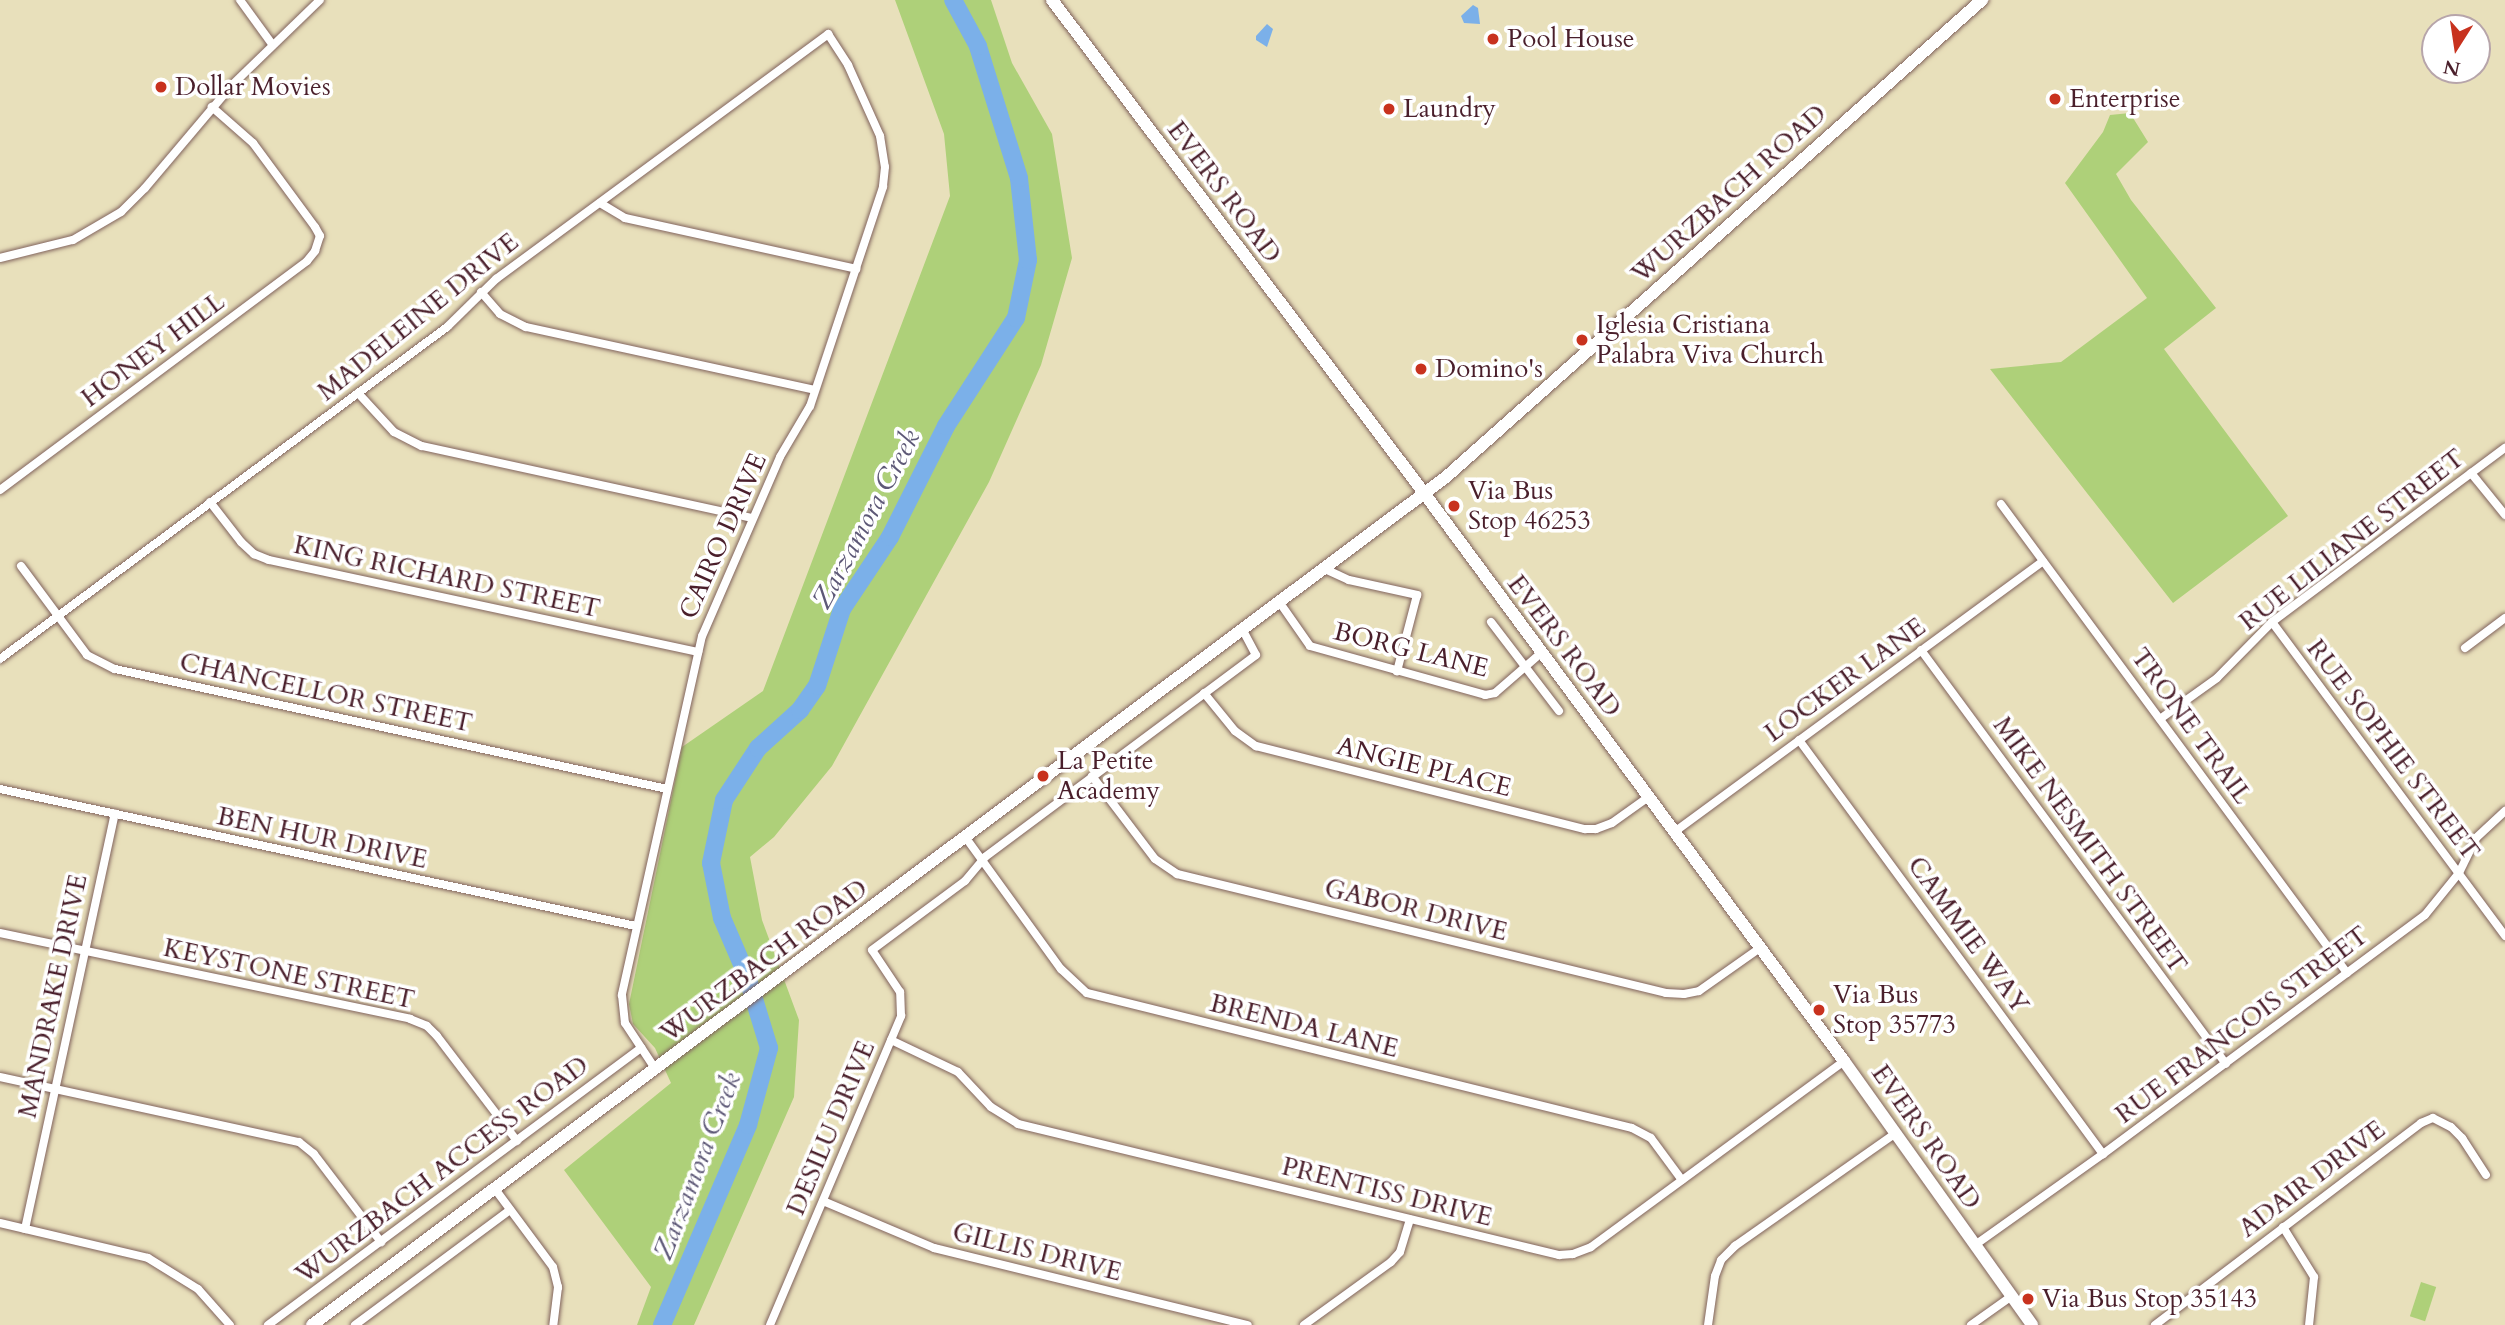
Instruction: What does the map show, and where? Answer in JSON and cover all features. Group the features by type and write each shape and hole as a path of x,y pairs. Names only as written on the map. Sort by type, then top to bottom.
{"main road":[{"name":"EVERS ROAD","path":"1052,0 1424,493 1673,833 1844,1060 2032,1325"},
{"name":"WURZBACH ROAD","path":"312,1325 788,972 1424,493 1982,0"}],"street":[{"path":"240,0 272,44"},
{"path":"0,258 54,247 110,220 145,188 212,107 272,44 320,0"},
{"name":"MADELEINE DRIVE","path":"0,659 447,327 481,292 828,34"},
{"name":"CAIRO DRIVE","path":"656,1070 625,1023 622,1011 636,926 698,652 779,457 803,421 883,187 885,156 880,136 848,65 828,34"},
{"name":"HONEY HILL","path":"0,490 307,261 319,244 320,236 253,143 212,107"},
{"path":"600,203 625,218 856,269"},
{"path":"481,292 500,314 526,327 814,390"},
{"path":"358,393 385,425 422,446 752,518"},
{"name":"RUE LILIANE STREET","path":"2160,719 2217,678 2272,622 2505,448"},
{"path":"2472,473 2505,515"},
{"name":"KING RICHARD STREET","path":"210,502 241,542 254,554 269,560 698,652"},
{"name":"TRONE TRAIL","path":"2001,504 2347,973"},
{"name":"LOCKER LANE","path":"1673,833 2043,561"},
{"name":"CHANCELLOR STREET","path":"21,566 88,655 115,669 667,789"},
{"path":"1325,569 1349,580 1417,595 1397,671"},
{"name":"BORG LANE","path":"1280,603 1310,646 1485,695 1495,693 1541,653"},
{"path":"2465,648 2505,618"},
{"path":"1491,622 1559,711"},
{"name":"RUE SOPHIE STREET","path":"2272,622 2505,936"},
{"path":"982,860 1256,655 1242,631"},
{"name":"MIKE NESMITH STREET","path":"1921,650 2226,1064"},
{"name":"ANGIE PLACE","path":"1204,693 1235,731 1256,746 1585,829 1595,829 1612,823 1647,797"},
{"name":"CAMMIE WAY","path":"1799,740 2104,1154"},
{"name":"GABOR DRIVE","path":"1092,776 1155,859 1177,874 1666,993 1684,995 1699,991 1760,948"},
{"name":"BEN HUR DRIVE","path":"0,789 636,926"},
{"name":"RUE FRANCOIS STREET","path":"1976,1245 2104,1154 2425,915 2459,873 2476,838 2505,811"},
{"name":"MANDRAKE DRIVE","path":"25,1229 115,814"},
{"name":"BRENDA LANE","path":"966,838 1061,969 1087,993 1632,1128 1651,1138 1682,1180"},
{"name":"DESILU DRIVE","path":"770,1325 901,1016 900,992 872,950 965,881 982,860"},
{"name":"KEYSTONE STREET","path":"0,933 410,1019 426,1026 517,1141"},
{"name":"PRENTISS DRIVE","path":"891,1040 958,1072 991,1107 1018,1124 1559,1255 1573,1254 1591,1247 1844,1060"},
{"name":"WURZBACH ACCESS ROAD","path":"268,1325 641,1048"},
{"path":"0,1077 299,1142 314,1154 381,1242"},
{"name":"ADAIR DRIVE","path":"2155,1325 2421,1123 2433,1118 2451,1127 2486,1175"},
{"path":"1708,1325 1715,1276 1721,1260 1735,1246 1896,1133"},
{"path":"495,1189 553,1268 558,1287 553,1325"},
{"name":"GILLIS DRIVE","path":"822,1201 934,1248 1248,1325"},
{"path":"355,1325 510,1210"},
{"path":"1304,1325 1391,1262 1400,1252 1410,1219"},
{"path":"0,1223 148,1258 198,1289 230,1325"},
{"path":"2283,1227 2314,1277 2309,1325"},
{"path":"1971,1325 2012,1296"}],"green space":[{"path":"895,0 991,0 1012,63 1052,134 1072,258 1041,365 989,482 832,766 774,837 750,857 762,920 799,1020 794,1097 694,1325 637,1325 651,1287 564,1170 671,1083 655,1048 633,1024 629,1004 682,747 763,691 950,196 944,134"},
{"path":"2130,113 2148,142 2116,174 2131,200 2216,308 2164,349 2288,516 2173,603 1990,369 2061,362 2147,298 2065,183 2103,132 2110,115"},
{"path":"2421,1282 2436,1287 2425,1321 2410,1316"}],"water":[{"path":"1473,5 1478,8 1480,24 1464,23 1461,16"},
{"path":"1267,24 1273,29 1267,47 1256,40 1256,36"}],"waterway":[{"name":"Zarzamora Creek","path":"662,1325 748,1125 769,1048 747,976 722,918 711,863 724,800 758,748 800,710 817,686 842,609 890,537 946,426 1016,318 1028,260 1019,178 978,46 953,0"}],"place":[{"name":"Pool House","path":"1493,39"},
{"name":"Dollar Movies","path":"161,87"},
{"name":"Enterprise","path":"2055,99"},
{"name":"Laundry","path":"1389,109"},
{"name":"Iglesia Cristiana Palabra Viva Church","path":"1582,340"},
{"name":"Domino's","path":"1421,369"},
{"name":"Via Bus Stop 46253","path":"1454,506"},
{"name":"La Petite Academy","path":"1043,776"},
{"name":"Via Bus Stop 35773","path":"1819,1010"},
{"name":"Via Bus Stop 35143","path":"2028,1299"}]}
